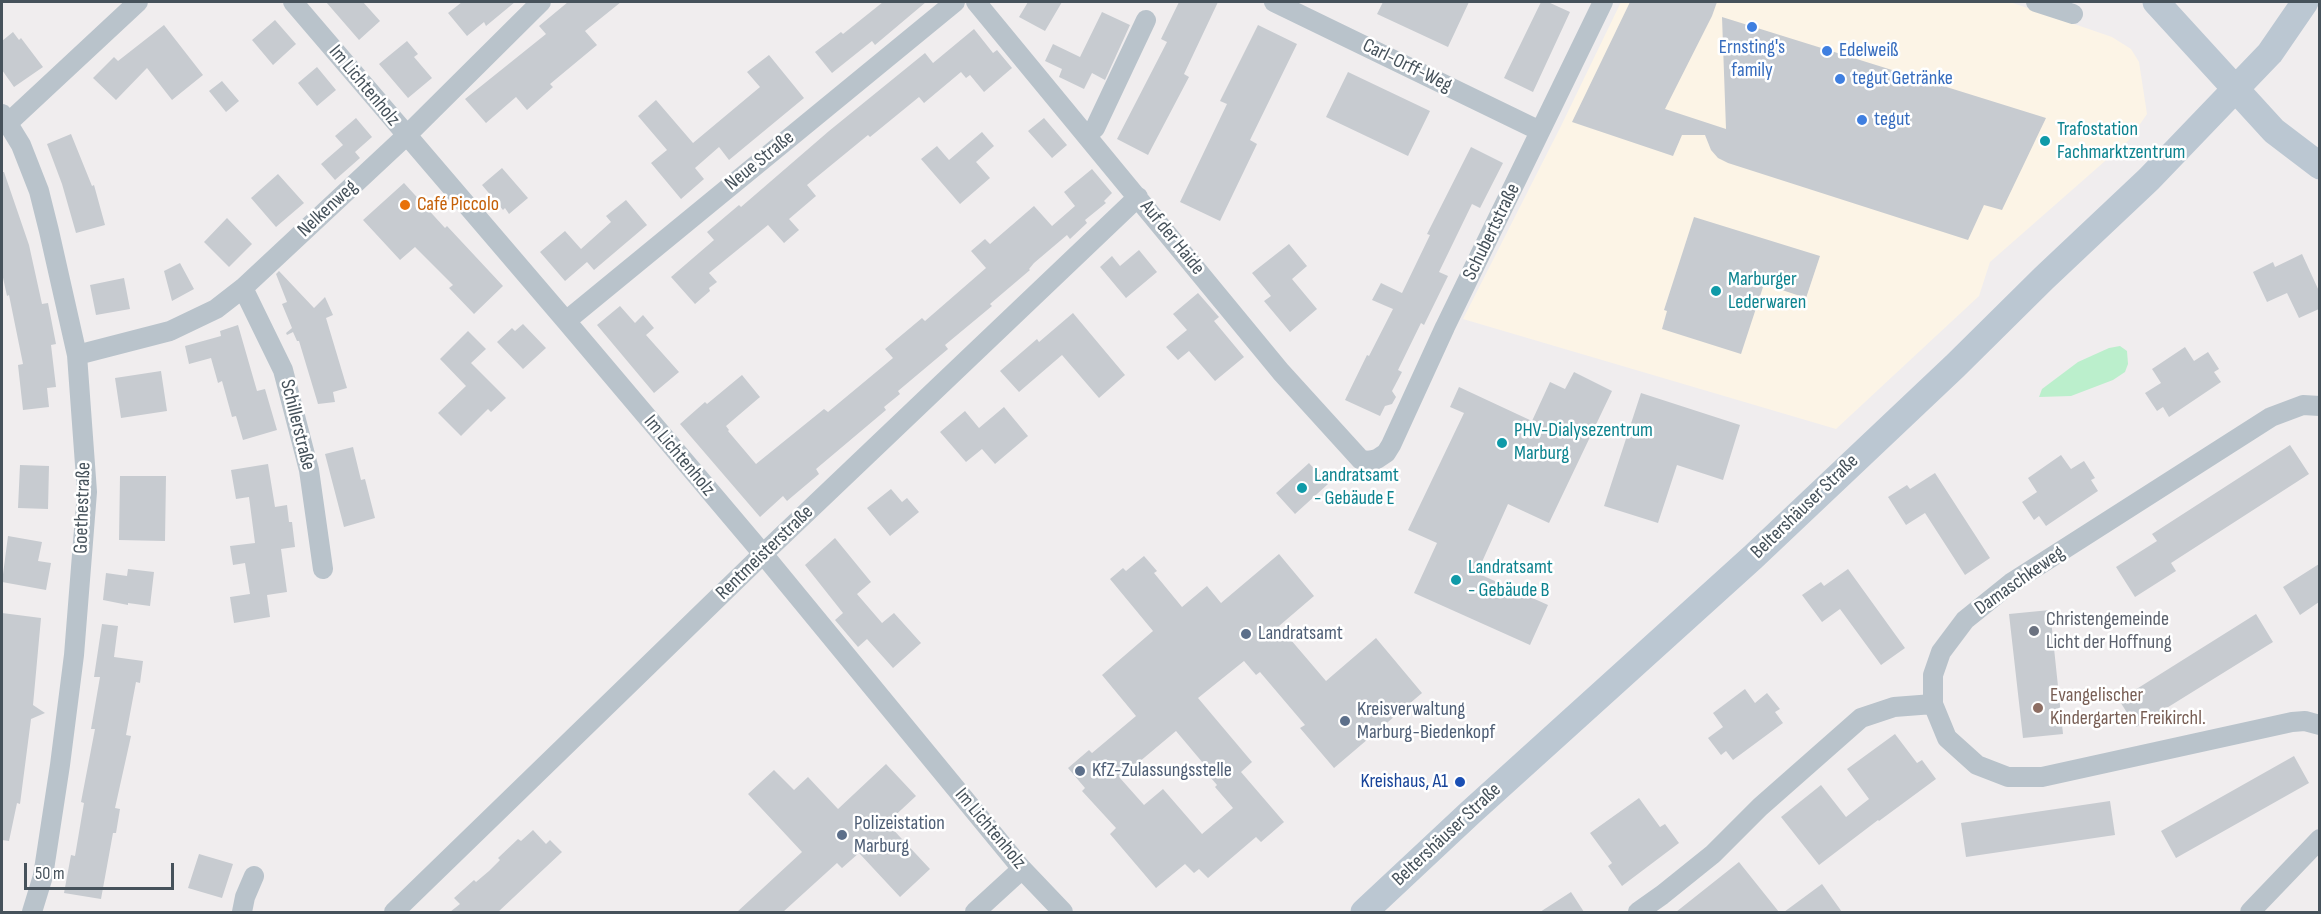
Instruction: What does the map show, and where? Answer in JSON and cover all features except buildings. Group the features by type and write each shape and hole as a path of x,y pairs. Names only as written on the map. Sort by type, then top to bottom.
{"main road":[{"path":"2156,2 2274,131 2319,166"},
{"name":"Beltershäuser Straße","path":"1364,912 1479,804 1745,565 2149,179 2270,53 2305,2"}],"street":[{"path":"5,118 138,2"},
{"name":"Im Lichtenholz","path":"293,2 763,554 1022,868 1063,912"},
{"name":"Nelkenweg","path":"76,355 170,332 216,309 243,288 406,136 541,2"},
{"name":"Neue Straße","path":"566,321 955,2"},
{"name":"Auf der Haide","path":"976,2 1297,390 1361,460 1377,459"},
{"name":"Carl-Orff-Weg","path":"1274,2 1540,131"},
{"name":"Schubertstraße","path":"1377,459 1386,453 1391,445 1603,2"},
{"path":"2036,2 2073,14"},
{"path":"1087,135 1095,128 1146,20"},
{"name":"Goethestraße","path":"5,118 21,145 39,191 76,355 87,492 74,655 52,824 43,876 32,912"},
{"name":"Rentmeisterstraße","path":"394,912 763,554 1138,196"},
{"name":"Schillerstraße","path":"243,288 283,370 309,470 322,569"},
{"name":"Damaschkeweg","path":"1933,704 1933,675 1941,652 1965,620 2011,583 2271,417 2304,405 2319,406"},
{"path":"1638,912 1662,896 1713,854 1760,807 1861,718 1894,707 1933,704 1947,738 1977,765 2008,777 2042,777 2292,722 2305,721 2319,725"},
{"path":"2250,912 2319,839"},
{"path":"975,912 1022,868"},
{"path":"242,912 245,897 254,876"}],"shaded area":[{"path":"1621,2 2010,2 2112,37 2131,49 2139,62 2147,114 2129,140 1990,262 1979,296 1836,429 1463,319"}],"green space":[{"path":"2120,346 2127,351 2128,364 2125,372 2113,380 2071,396 2039,397 2042,389 2078,362 2109,348"}],"place":[{"name":"Ernsting's family","path":"1752,27"},
{"name":"Edelweiß","path":"1827,51"},
{"name":"tegut Getränke","path":"1840,79"},
{"name":"tegut","path":"1862,120"},
{"name":"Trafostation Fachmarktzentrum","path":"2045,141"},
{"name":"Café Piccolo","path":"405,205"},
{"name":"Marburger Lederwaren","path":"1716,291"},
{"name":"PHV-Dialysezentrum Marburg","path":"1502,443"},
{"name":"Landratsamt - Gebäude E","path":"1302,488"},
{"name":"Landratsamt - Gebäude B","path":"1456,580"},
{"name":"Christengemeinde Licht der Hoffnung","path":"2034,631"},
{"name":"Landratsamt","path":"1246,634"},
{"name":"Evangelischer Kindergarten Freikirchl.","path":"2038,708"},
{"name":"Kreisverwaltung Marburg-Biedenkopf","path":"1345,721"},
{"name":"KfZ-Zulassungsstelle","path":"1080,771"},
{"name":"Kreishaus, A1","path":"1460,782"},
{"name":"Polizeistation Marburg","path":"842,835"}]}
